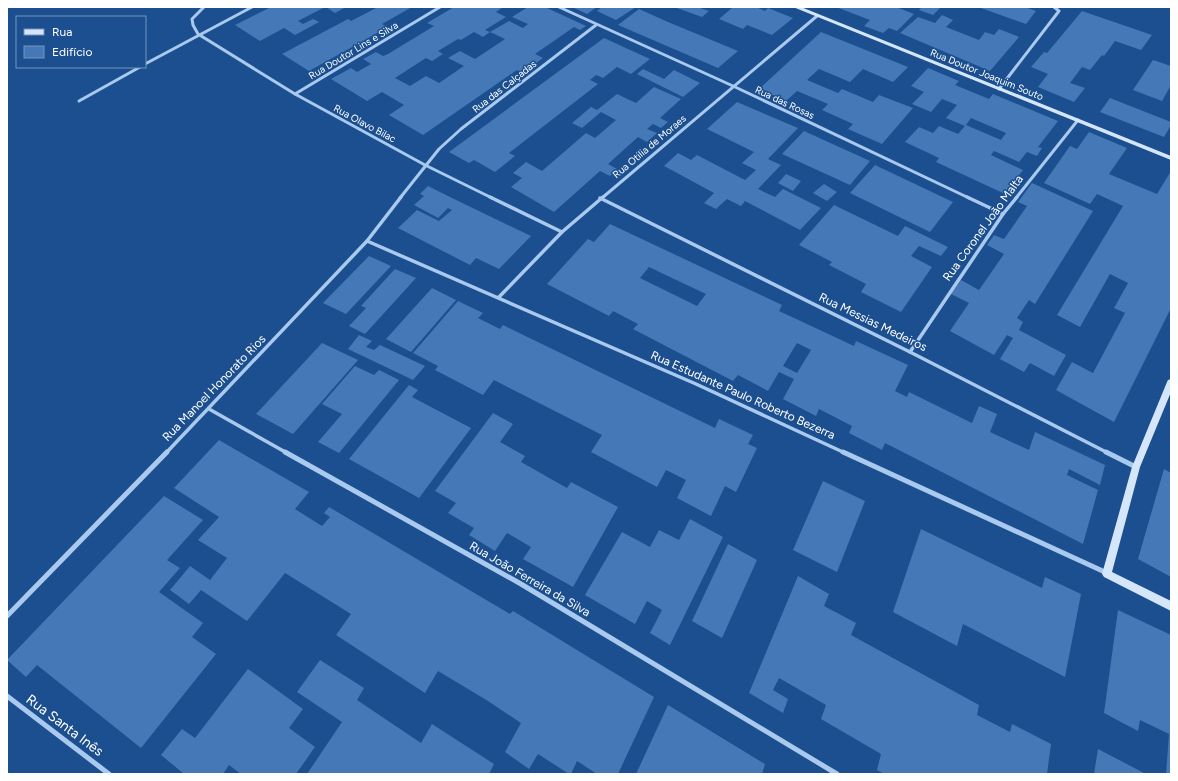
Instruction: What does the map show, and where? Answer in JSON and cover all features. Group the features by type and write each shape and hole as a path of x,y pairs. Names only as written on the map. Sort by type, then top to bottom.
{"street":[{"path":"198,34 191,24 191,19 193,15 204,7"},
{"path":"146,63 198,34 252,7"},
{"name":"Rua Doutor Lins e Silva","path":"295,94 440,7"},
{"name":"Rua das Rosas","path":"559,7 733,86 1003,214"},
{"name":"Rua Doutor Joaquim Souto","path":"796,7 1171,158"},
{"path":"999,89 1059,11 1054,7"},
{"name":"Rua Otilia de Moraes","path":"499,297 562,232 600,198 817,16"},
{"name":"Rua das Calçadas","path":"425,164 461,129 596,24"},
{"name":"Rua Olavo Bilac","path":"198,34 295,94 425,164 562,232"},
{"path":"79,101 138,68"},
{"name":"Rua Coronel João Malta","path":"910,352 1003,214 1078,120"},
{"name":"Rua Manoel Honorato Rios","path":"7,616 210,409 367,241 425,164"},
{"name":"Rua Messias Medeiros","path":"600,198 910,352 1136,467"},
{"name":"Rua Estudante Paulo Roberto Bezerra","path":"367,241 499,297 696,384 1107,574"},
{"path":"1171,382 1136,467 1107,574 1171,606"},
{"name":"Rua João Ferreira da Silva","path":"210,409 521,584 837,774"},
{"name":"Rua Santa Inês","path":"7,696 109,774"}],"building":[{"path":"271,7 325,7 298,21 303,24 313,19 319,22 295,35 284,28 260,41 235,25"},
{"path":"326,7 346,7 335,13"},
{"path":"378,7 412,7 382,24 388,27 309,71 282,54 348,19 351,21"},
{"path":"454,7 503,7 496,12 506,17 485,30 490,32 509,21 523,28 528,24 512,17 528,7 545,7 586,26 580,30 574,27 535,54 543,58 522,73 517,70 423,135 389,115 404,105 382,92 367,101 331,79 351,68 357,72 371,64 363,59 376,52 383,56 388,54 434,26 427,23","holes":["474,32 483,37 490,32 505,39 475,59 460,51 448,58 464,66 439,83 426,76 410,86 395,78 426,58 432,61 443,54 438,51 458,39 461,40"]},
{"path":"572,7 597,7 587,14"},
{"path":"602,7 636,7 616,20 597,11"},
{"path":"674,7 697,7 709,11 702,17"},
{"path":"733,7 756,7 765,11 768,8 793,18 772,35 747,25 743,29 719,19"},
{"path":"836,7 896,7 914,14 897,31 889,28 883,33 864,26 870,20"},
{"path":"922,7 941,7 933,15 919,10"},
{"path":"978,7 1025,7 1036,11 1026,24"},
{"path":"639,9 738,51 718,68 618,25"},
{"path":"1082,11 1152,35 1141,50 1115,41 1104,56 1102,55 1090,70 1082,67 1070,83 1085,88 1074,102 1038,87 1048,74 1031,67 1044,52 1047,53"},
{"path":"942,15 953,20 946,27 979,40 985,32 994,35 999,29 1019,37 990,71 900,33 918,17 935,23"},
{"path":"821,32 908,67 893,82 863,69 850,82 819,69 807,80 838,93 842,89 873,102 879,95 913,108 882,144 848,129 853,124 822,110 828,104 797,91 786,101 759,89"},
{"path":"604,38 650,59 631,74 617,67 603,78 596,75 590,80 598,84 509,153 515,156 495,172 474,160 469,163 449,152"},
{"path":"1153,60 1171,66 1171,85 1162,101 1133,90"},
{"path":"928,68 959,81 955,85 989,99 993,94 1058,121 1038,147 1042,148 1037,156 1027,152 1019,162 994,151 991,155 1023,170 1005,194 936,162 939,158 905,142 919,127 933,133 939,126 958,134 965,126 946,118 957,105 942,99 931,112 912,104 924,92 911,86","holes":["971,118 1006,133 1001,140 966,125"]},
{"path":"643,69 664,79 674,70 700,83 683,97 637,74"},
{"path":"654,87 681,99 660,118 668,122 661,128 653,124 647,129 657,133 647,142 638,137 608,164 617,169 610,176 600,171 554,212 511,187 522,178 513,173 526,162 542,171 586,133 595,138 616,120 601,112 582,128 572,123 591,107 597,110 617,94 636,103"},
{"path":"1110,98 1171,122 1171,125 1164,137 1100,112"},
{"path":"737,102 798,128 768,159 781,165 758,189 775,197 783,189 821,208 800,230 745,201 741,206 727,199 716,209 704,203 714,193 664,166 678,153 691,160 697,155 745,180 756,170 742,163 754,152 707,129"},
{"path":"804,131 870,161 850,185 782,154"},
{"path":"1089,132 1127,148 1109,174 1157,194 1171,171 1171,308 1114,422 1056,390 1072,362 1093,373 1125,313 1114,308 1128,283 1110,274 1080,327 1057,315 1123,206 1097,194 1090,204 1044,183 1070,146 1077,149"},
{"path":"875,165 953,202 930,232 850,193"},
{"path":"786,174 801,181 793,191 778,183"},
{"path":"1032,183 1093,211 1035,304 1029,300 1017,318 1023,322 1019,330 1066,355 1054,376 1030,363 1024,372 1000,359 1013,338 1007,335 994,355 950,331 969,303 951,294 961,280 979,290 1004,254 987,245 994,235 1004,239 1027,206 1018,202"},
{"path":"824,184 837,192 827,201 813,193"},
{"path":"428,186 531,236 499,269 476,258 470,265 398,228 417,210 439,221 452,210 448,208 438,218 414,205 424,196 420,194"},
{"path":"834,205 898,236 905,226 948,247 941,256 919,246 911,256 932,267 901,312 861,292 866,284 829,265 832,262 799,245"},
{"path":"610,224 782,305 779,311 854,346 856,341 908,365 895,391 907,397 909,392 972,423 979,406 997,414 990,432 1029,450 1035,432 1105,465 1100,485 1069,469 1067,475 1098,490 1083,544 885,443 882,450 849,433 852,426 819,409 816,416 783,399 794,379 779,372 768,391 738,375 733,381 633,329 638,324 613,311 609,316 547,284 588,239 594,242","holes":["649,267 672,278 706,294 697,306 640,278","797,343 811,350 797,373 783,366"]},
{"path":"369,256 391,266 346,314 323,303"},
{"path":"395,269 416,278 365,334 349,326 366,308 361,306"},
{"path":"432,288 456,300 411,352 386,339"},
{"path":"458,301 483,313 478,318 500,329 503,325 715,428 719,419 753,435 748,444 757,448 736,492 725,486 711,516 677,498 686,480 666,470 657,487 591,452 602,435 494,380 483,395 435,370 438,366 413,353"},
{"path":"359,335 372,341 366,347 374,350 380,345 425,366 413,380 348,349"},
{"path":"322,343 358,360 293,434 256,414"},
{"path":"355,366 374,375 379,370 399,380 339,453 318,442 342,414 322,404"},
{"path":"409,385 418,390 412,397 471,428 419,498 349,459"},
{"path":"493,413 513,424 500,442 525,456 521,462 567,488 571,482 618,507 573,587 523,559 531,547 507,533 495,551 469,535 474,528 448,513 456,503 435,491"},
{"path":"219,440 309,492 295,509 322,526 330,517 324,513 329,507 510,614 513,611 654,697 618,774 597,774 577,761 571,774 569,774 538,754 529,769 505,752 521,723 438,671 425,693 336,635 351,614 285,573 247,621 201,590 189,604 170,590 190,566 210,580 227,558 198,540 219,517 174,488"},
{"path":"1164,469 1171,473 1171,577 1138,559"},
{"path":"823,481 865,501 837,572 793,550"},
{"path":"164,496 203,520 167,560 180,568 159,592 203,623 192,637 216,654 141,748 37,665 26,677 7,660"},
{"path":"690,519 723,537 670,645 650,633 662,610 647,601 635,624 585,595 622,532 650,547 659,530 679,540"},
{"path":"921,529 1042,588 1045,577 1081,594 1065,677 963,624 957,646 893,612"},
{"path":"728,544 757,560 722,638 692,621"},
{"path":"798,576 829,594 824,606 856,623 851,635 979,705 977,715 1010,732 1012,724 1051,744 1047,774 884,774 877,770 881,754 821,719 826,705 779,678 773,690 788,699 783,713 749,693"},
{"path":"1118,610 1171,635 1171,774 1166,774 1169,734 1140,720 1138,731 1104,713"},
{"path":"320,660 364,688 357,700 421,743 432,724 494,764 489,774 307,774 342,722 297,692"},
{"path":"248,669 303,709 289,728 315,747 296,774 241,774 229,765 223,774 184,774 161,755 182,729 195,738"},
{"path":"668,705 765,764 762,774 636,774"},
{"path":"1098,749 1146,774 1094,774"}]}
